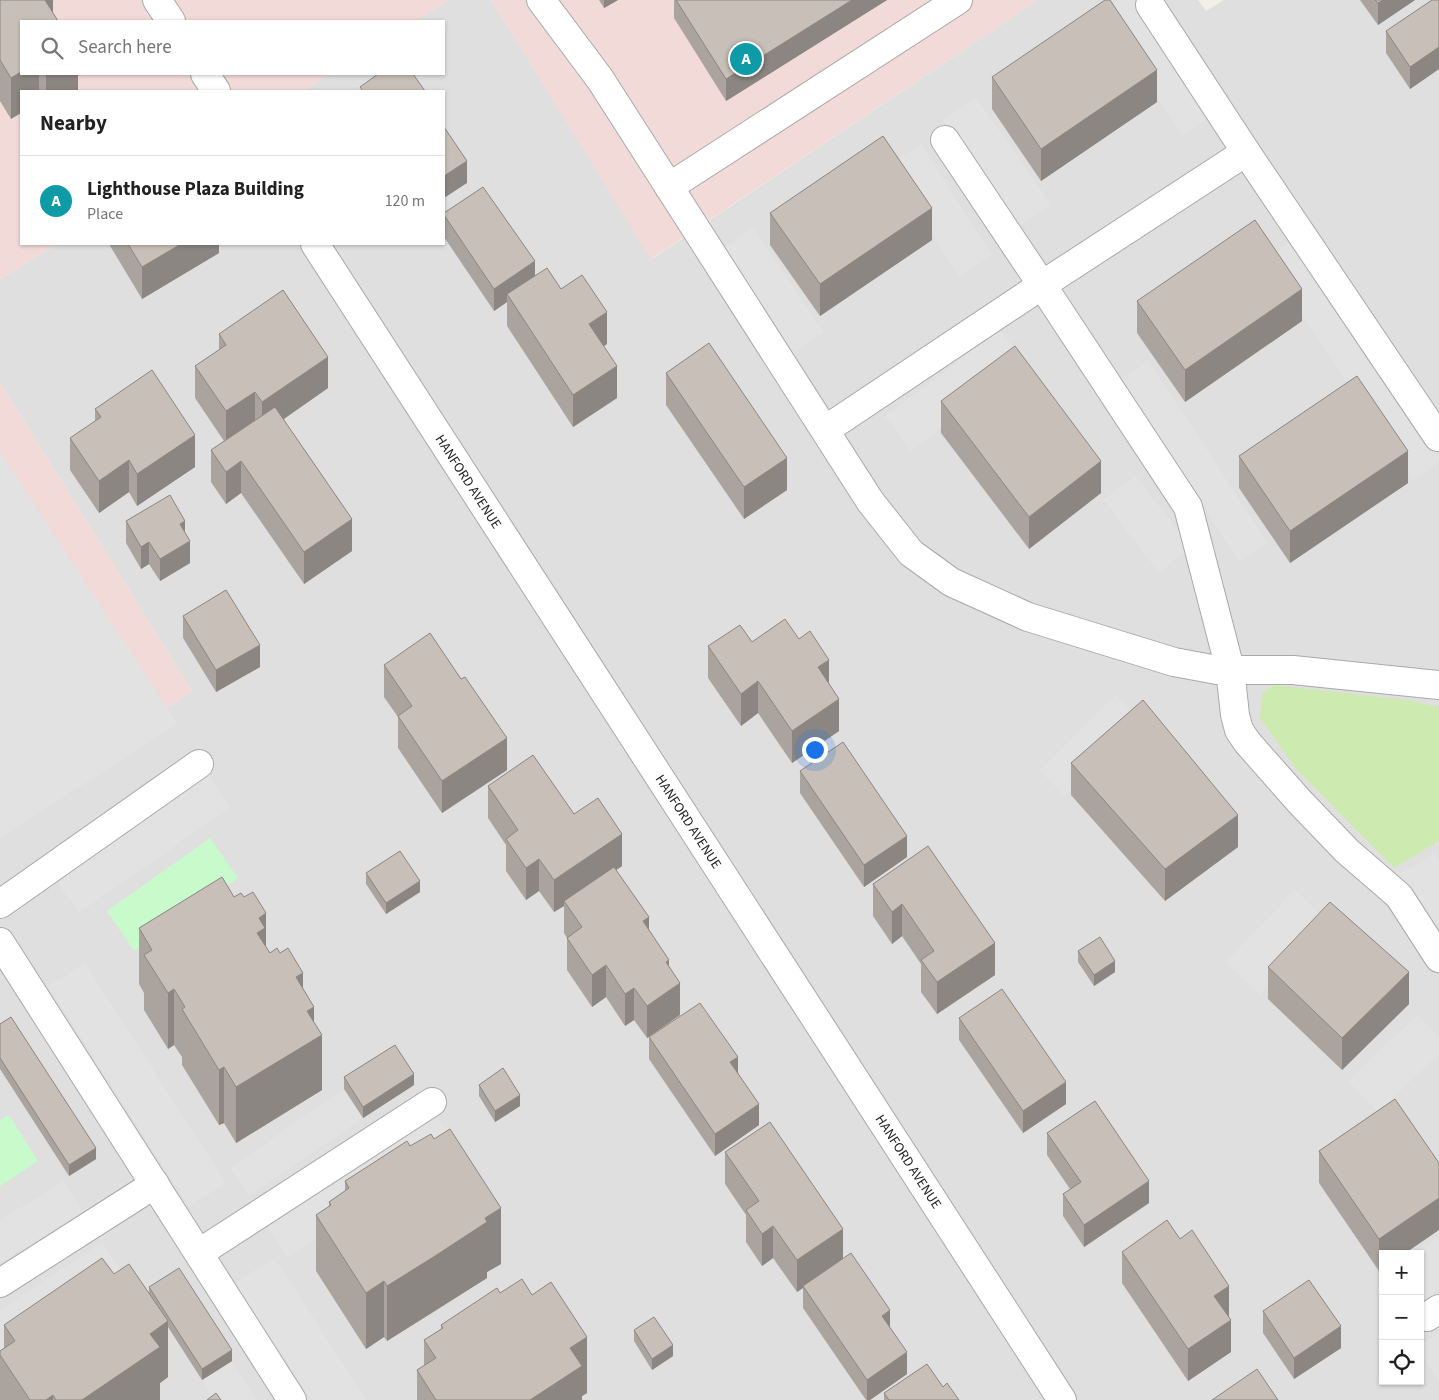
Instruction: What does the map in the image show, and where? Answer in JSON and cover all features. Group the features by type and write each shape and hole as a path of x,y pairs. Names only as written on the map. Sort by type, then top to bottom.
{"street":[{"path":"157,0 170,20"},
{"path":"540,0 600,79 870,501 911,553 951,582 1028,617 1174,662 1217,670 1293,670 1439,685"},
{"path":"669,187 958,0"},
{"path":"1150,5 1246,152 1438,437"},
{"path":"205,75 215,90"},
{"path":"945,140 1188,507 1230,669 1235,715 1239,730 1348,851 1399,896 1439,958"},
{"path":"825,430 1246,152"},
{"name":"HANFORD AVENUE","path":"315,245 1062,1400"},
{"path":"0,904 199,764"},
{"path":"0,942 292,1400"},
{"path":"198,1253 432,1102"},
{"path":"0,1283 155,1184"}],"shaded area":[{"path":"0,0 450,0 417,20 20,20 20,75 329,75 305,90 20,90 20,245 55,245 0,279"},
{"path":"450,0 491,0 652,259 1038,0 1198,0 1206,11 1224,0 1439,0 1439,1400 0,1400 0,818 192,691 0,382 0,279 55,245 445,245 445,90 305,90 329,75 445,75 445,20 417,20"},
{"path":"491,0 1038,0 651,259"},
{"path":"1119,0 1139,0 1214,116 1182,136 1102,11"},
{"path":"976,97 1051,204 1018,227 942,120"},
{"path":"921,144 992,255 959,276 888,166"},
{"path":"753,228 824,332 791,355 720,251"},
{"path":"1294,240 1439,455 1439,462 1413,480 1264,260"},
{"path":"1000,330 1027,365 911,451 885,416"},
{"path":"1148,360 1268,543 1239,562 1120,379"},
{"path":"0,382 192,691 0,818"},
{"path":"0,452 178,724 0,838"},
{"path":"1135,475 1191,547 1159,573 1103,500"},
{"path":"1116,695 1141,721 1064,796 1039,770"},
{"path":"207,773 231,807 79,913 55,880"},
{"path":"1435,853 1439,860 1439,940 1399,874"},
{"path":"1295,889 1329,922 1260,995 1226,962"},
{"path":"85,963 226,1183 189,1207 48,986"},
{"path":"1417,1015 1439,1037 1439,1054 1378,1112 1348,1081"},
{"path":"344,1089 363,1118 249,1196 230,1168"},
{"path":"438,1117 458,1148 287,1258 267,1227"},
{"path":"64,1181 83,1212 0,1263 0,1220"},
{"path":"1439,1237 1439,1289 1424,1299 1424,1250 1421,1250"},
{"path":"102,1242 122,1272 0,1355 0,1310"},
{"path":"274,1258 367,1400 312,1400 235,1283"},
{"path":"1439,1332 1439,1381 1424,1360 1424,1343"},
{"path":"232,1361 257,1400 215,1400 202,1380"}],"green space":[{"path":"1274,685 1408,700 1439,707 1439,841 1394,868 1295,768 1260,718 1262,694"},
{"path":"210,838 238,878 134,951 107,911"},
{"path":"9,1115 38,1161 0,1186 0,1120"}],"building":[{"path":"0,0 45,0 57,20 20,20 20,73 11,78 0,60"},
{"path":"676,0 852,0 726,79"},
{"path":"1105,0 1110,0 1157,70 1041,149 992,77"},
{"path":"1432,0 1439,0 1439,47 1410,67 1386,31"},
{"path":"377,75 414,75 424,90 362,90 360,87"},
{"path":"445,128 467,161 445,175"},
{"path":"883,136 932,208 820,284 770,213"},
{"path":"483,187 535,261 494,289 445,216 445,212"},
{"path":"1255,220 1302,289 1185,370 1137,301"},
{"path":"129,245 179,245 142,267"},
{"path":"547,268 561,289 582,275 607,312 589,324 617,366 573,395 507,294"},
{"path":"283,290 328,357 262,402 255,392 226,411 195,366 226,345 219,334"},
{"path":"709,343 787,458 744,487 666,373"},
{"path":"1015,346 1101,461 1029,517 941,401"},
{"path":"152,370 195,435 137,474 129,460 99,481 70,438 101,417 95,409"},
{"path":"1357,376 1408,451 1290,531 1239,456"},
{"path":"275,407 352,519 304,552 241,461 226,472 211,450"},
{"path":"170,495 185,521 180,524 190,541 160,559 149,542 141,547 126,521"},
{"path":"226,590 260,645 216,670 183,616"},
{"path":"785,619 799,639 810,631 829,660 818,667 839,699 792,731 758,681 741,694 708,646 740,625 752,642"},
{"path":"430,633 461,679 465,677 507,738 442,781 398,716 412,706 384,665"},
{"path":"1143,700 1238,815 1165,869 1071,763"},
{"path":"843,742 907,836 864,865 800,771"},
{"path":"533,755 574,814 598,798 622,834 554,880 539,859 526,868 506,839 518,830 488,786"},
{"path":"928,846 995,943 937,982 921,960 934,951 902,904 892,912 873,884"},
{"path":"400,851 420,881 386,903 366,873"},
{"path":"614,867 649,917 643,921 669,960 666,962 680,983 647,1006 634,988 625,994 606,965 592,975 567,938 582,927 564,901"},
{"path":"222,877 234,897 241,893 244,897 253,892 266,913 259,918 265,928 257,933 270,953 277,948 280,953 288,948 303,973 296,977 314,1007 307,1011 322,1035 236,1087 224,1067 219,1070 182,1009 185,1007 174,989 168,993 144,955 152,950 139,928"},
{"path":"1330,902 1409,972 1342,1038 1268,967"},
{"path":"1100,937 1115,961 1094,975 1078,951"},
{"path":"1002,989 1066,1082 1023,1111 959,1018"},
{"path":"700,1003 738,1057 730,1062 759,1104 715,1134 649,1037"},
{"path":"11,1017 96,1148 69,1165 0,1058 0,1024"},
{"path":"395,1045 414,1074 363,1107 344,1077"},
{"path":"503,1068 520,1095 495,1111 479,1085"},
{"path":"1395,1099 1439,1163 1439,1198 1379,1239 1319,1151"},
{"path":"1095,1101 1149,1181 1084,1225 1063,1194 1081,1182 1047,1133"},
{"path":"770,1122 843,1229 797,1260 773,1226 762,1234 746,1210 759,1201 725,1152"},
{"path":"450,1129 501,1208 485,1218 487,1222 435,1256 387,1286 384,1281 366,1293 316,1215 331,1205 329,1202 349,1188 345,1181 407,1141 410,1146 431,1134 434,1139"},
{"path":"1167,1220 1180,1239 1192,1230 1229,1286 1214,1296 1231,1320 1188,1349 1122,1252"},
{"path":"851,1253 890,1310 882,1316 907,1352 867,1380 803,1286"},
{"path":"102,1258 114,1274 129,1264 168,1321 150,1334 160,1347 82,1400 56,1400 53,1395 46,1400 30,1400 0,1355 0,1351 15,1341 4,1325"},
{"path":"179,1268 232,1350 202,1369 149,1287"},
{"path":"522,1279 532,1295 551,1282 587,1337 570,1348 582,1366 530,1400 436,1400 417,1370 436,1358 424,1340 443,1328 441,1325 497,1288 500,1293"},
{"path":"1309,1280 1341,1326 1294,1358 1263,1311"},
{"path":"654,1317 673,1345 652,1359 634,1330"},
{"path":"927,1364 943,1387 947,1383 959,1400 889,1400 884,1393"},
{"path":"1257,1369 1278,1400 1212,1400"},
{"path":"216,1393 221,1400 207,1400"}],"place":[{"name":"Lighthouse Plaza Building","path":"746,59"}]}
